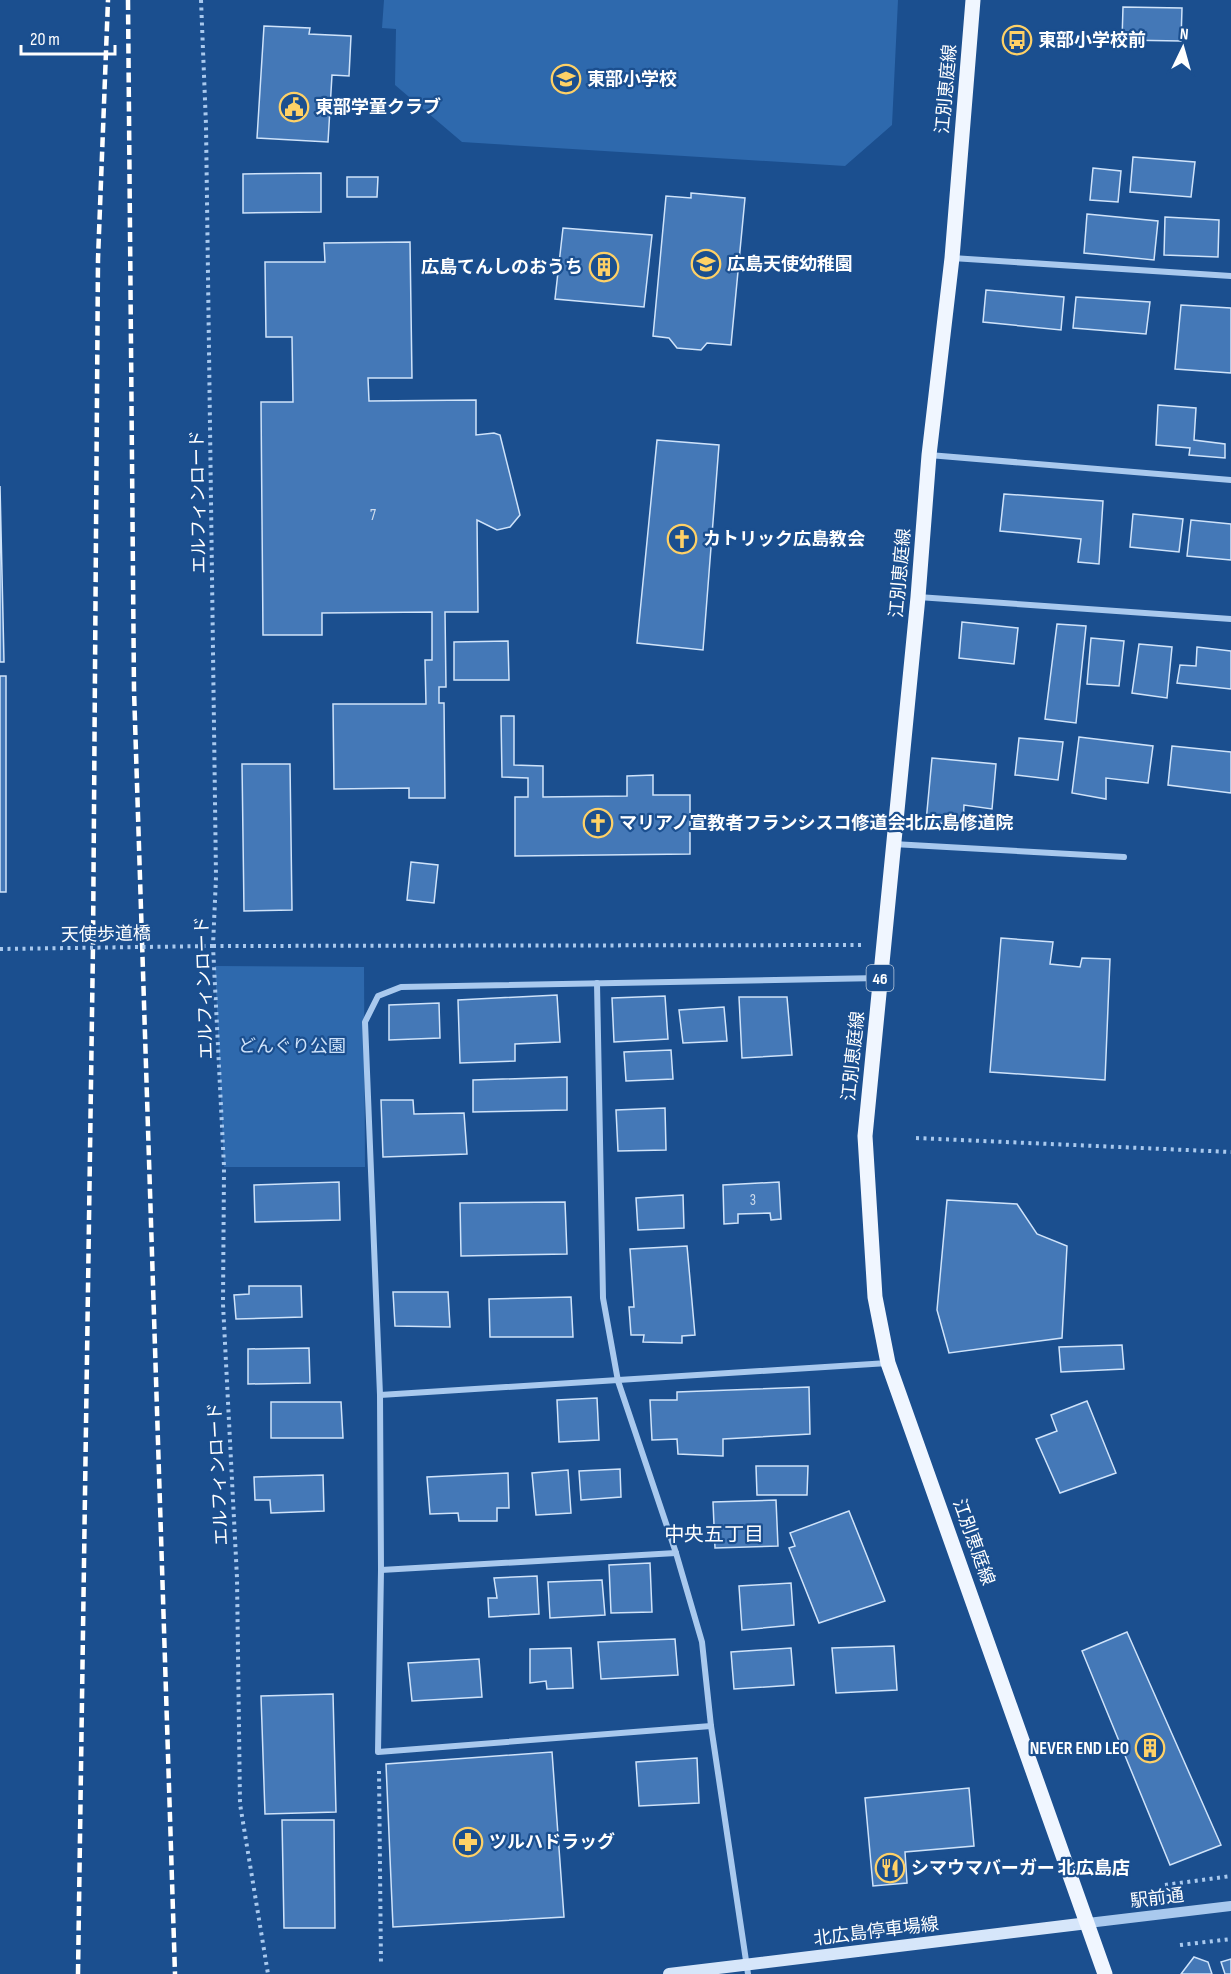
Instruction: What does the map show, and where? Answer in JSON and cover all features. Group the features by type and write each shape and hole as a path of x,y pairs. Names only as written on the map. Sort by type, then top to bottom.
{"main road":[{"name":"江別恵庭線","path":"974,0 952,258 929,455 918,597 865,1136 875,1297 888,1363 1105,1974"},
{"name":"北広島停車場線","path":"669,1974 748,1969 1088,1923"}],"street":[{"path":"952,258 1231,276"},
{"path":"929,455 1231,480"},
{"path":"918,597 1231,619"},
{"path":"892,844 1124,857"},
{"path":"711,1726 378,1752 381,1570 380,1395 365,1022 378,996 402,987 880,978"},
{"path":"597,983 603,1298 618,1381 676,1553 702,1642 711,1726 748,1969"},
{"path":"380,1395 888,1363"},
{"path":"381,1570 676,1553"},
{"name":"駅前通","path":"1088,1923 1231,1906"}],"path":[{"name":"エルフィンロード","path":"201,0 207,149 216,877 213,946 224,1167 222,1304 237,1578 240,1804 268,1973"},
{"name":"天使歩道橋","path":"0,949 213,946 882,946"},
{"path":"916,1138 1231,1152"},
{"path":"378,1752 381,1966"},
{"path":"1165,1885 1231,1876"},
{"path":"1180,1945 1231,1939"}],"green space":[{"name":"東部小学校","path":"384,0 898,0 892,125 845,166 462,142 395,85 396,29 382,28"},
{"name":"どんぐり公園","path":"215,966 364,967 365,1167 224,1167"}],"building":[{"path":"1123,7 1182,8 1181,41 1122,40"},
{"name":"東部学童クラブ","path":"264,26 310,28 309,34 351,36 349,76 332,75 328,142 257,138"},
{"path":"1133,157 1195,162 1191,197 1130,192"},
{"path":"1093,168 1121,171 1118,202 1090,200"},
{"path":"321,173 321,212 243,213 243,174"},
{"path":"347,177 378,177 377,197 347,197"},
{"path":"691,193 745,198 731,345 707,343 701,350 677,348 669,338 653,336 666,196 691,198"},
{"path":"1087,214 1158,221 1154,260 1084,253"},
{"path":"1165,217 1219,220 1218,257 1164,255"},
{"name":"広島てんしのおうち","path":"563,228 652,235 644,307 555,299"},
{"path":"410,242 412,378 368,378 369,401 476,400 476,435 494,433 500,435 520,515 510,527 497,530 477,520 478,612 445,612 446,687 439,687 439,703 444,703 445,798 409,798 409,788 334,789 333,704 426,704 425,660 432,660 432,612 322,613 322,635 263,635 261,402 293,402 292,337 266,337 265,262 325,262 324,243"},
{"path":"986,290 1064,297 1061,330 983,322"},
{"path":"1076,297 1150,302 1146,334 1073,328"},
{"path":"1181,305 1231,308 1231,373 1175,369"},
{"path":"1158,405 1196,408 1194,440 1225,444 1225,458 1189,455 1190,448 1156,445"},
{"path":"657,440 719,445 703,650 637,643"},
{"path":"0,486 4,662 0,662"},
{"path":"1004,494 1103,501 1099,564 1078,562 1081,539 1000,531"},
{"path":"1133,514 1183,519 1179,552 1130,547"},
{"path":"1191,520 1231,524 1231,560 1187,556"},
{"path":"962,622 1018,628 1014,664 959,658"},
{"path":"1057,624 1086,626 1076,723 1045,719"},
{"path":"1091,638 1124,641 1119,686 1087,684"},
{"path":"508,641 509,680 454,680 454,642"},
{"path":"1139,644 1172,647 1167,698 1132,693"},
{"path":"1197,647 1231,651 1231,689 1177,683 1180,665 1196,666"},
{"path":"0,676 6,676 6,892 0,892"},
{"path":"501,716 514,716 514,765 543,766 543,797 627,796 627,776 653,775 653,795 690,795 690,854 515,856 515,797 528,797 528,778 502,777"},
{"path":"1079,737 1153,746 1148,783 1106,778 1106,799 1072,793"},
{"path":"1019,738 1063,742 1058,780 1015,775"},
{"path":"1172,746 1231,752 1231,793 1168,785"},
{"path":"932,758 996,764 992,809 964,805 963,825 926,822"},
{"path":"242,764 290,764 292,910 244,911"},
{"path":"411,862 438,865 434,903 407,900"},
{"path":"1001,938 1053,942 1050,964 1080,967 1082,958 1110,959 1105,1080 990,1072"},
{"path":"557,995 560,1042 515,1044 515,1061 460,1063 458,1000"},
{"path":"665,996 668,1039 614,1042 612,998"},
{"path":"739,997 787,997 792,1055 742,1058"},
{"path":"439,1003 440,1038 389,1040 389,1005"},
{"path":"724,1007 727,1041 683,1043 679,1010"},
{"path":"671,1050 673,1079 626,1081 624,1052"},
{"path":"567,1077 567,1110 473,1112 473,1080"},
{"path":"381,1100 413,1100 414,1114 464,1113 467,1154 383,1157"},
{"path":"665,1108 666,1150 618,1151 616,1110"},
{"path":"339,1182 340,1220 255,1222 254,1185"},
{"path":"779,1182 781,1219 771,1220 770,1213 738,1214 738,1223 724,1224 723,1185"},
{"path":"683,1195 684,1228 638,1230 636,1198"},
{"path":"947,1200 1017,1204 1037,1234 1067,1246 1062,1338 949,1353 937,1310"},
{"path":"565,1202 567,1254 461,1256 460,1203"},
{"path":"687,1246 695,1335 682,1336 682,1343 643,1342 644,1335 631,1335 629,1307 634,1307 630,1249"},
{"path":"249,1286 301,1286 302,1317 236,1319 234,1295 249,1294"},
{"path":"393,1292 448,1292 450,1327 395,1326"},
{"path":"571,1297 573,1337 490,1337 489,1299"},
{"path":"1122,1345 1124,1369 1061,1372 1059,1347"},
{"path":"309,1348 310,1383 248,1384 248,1349"},
{"path":"809,1387 810,1434 723,1439 723,1456 678,1454 677,1439 652,1440 650,1400 677,1400 677,1392"},
{"path":"597,1398 599,1440 559,1442 557,1400"},
{"path":"1087,1401 1116,1473 1060,1493 1036,1439 1057,1431 1051,1415"},
{"path":"271,1402 341,1402 343,1438 271,1438"},
{"path":"756,1466 808,1466 807,1495 757,1495"},
{"path":"620,1469 621,1497 581,1500 579,1471"},
{"path":"568,1470 571,1513 536,1515 532,1473"},
{"path":"508,1473 509,1508 497,1508 497,1521 459,1521 458,1513 430,1514 427,1477"},
{"path":"323,1475 324,1511 271,1513 270,1500 255,1500 254,1477"},
{"path":"776,1500 778,1546 715,1548 713,1502"},
{"path":"849,1511 885,1601 819,1623 789,1548 795,1546 790,1533"},
{"path":"650,1563 652,1612 611,1613 609,1565"},
{"path":"537,1576 539,1614 489,1617 488,1598 497,1598 494,1578"},
{"path":"602,1580 605,1615 550,1618 548,1582"},
{"path":"791,1583 794,1625 742,1630 739,1586"},
{"name":"NEVER END LEO","path":"1127,1632 1221,1845 1170,1865 1082,1651"},
{"path":"675,1639 678,1675 601,1679 598,1642"},
{"path":"894,1646 897,1690 836,1693 832,1648"},
{"path":"571,1648 573,1688 547,1689 546,1681 530,1683 530,1649"},
{"path":"791,1648 794,1685 734,1689 731,1652"},
{"path":"479,1659 482,1697 412,1701 408,1663"},
{"path":"333,1694 336,1812 265,1814 261,1696"},
{"path":"552,1752 564,1917 393,1927 386,1764"},
{"path":"697,1758 699,1803 639,1806 636,1762"},
{"path":"969,1788 974,1846 905,1852 907,1883 873,1886 865,1798"},
{"path":"282,1820 334,1820 335,1928 284,1928"},
{"path":"1194,1957 1208,1962 1212,1974 1181,1974"},
{"path":"1231,1959 1231,1974 1225,1974 1221,1962"}],"railway":[{"path":"78,1974 93,946 98,259 108,0"},
{"path":"128,0 134,690 175,1974"}],"place":[{"name":"東部小学校前","path":"1017,40"},
{"name":"東部小学校","path":"566,79"},
{"name":"東部学童クラブ","path":"294,107"},
{"name":"広島天使幼稚園","path":"706,264"},
{"name":"広島てんしのおうち","path":"604,267"},
{"name":"カトリック広島教会","path":"682,539"},
{"name":"マリアノ宣教者フランシスコ修道会北広島修道院","path":"598,823"},
{"name":"NEVER END LEO","path":"1150,1748"},
{"name":"ツルハドラッグ","path":"468,1842"},
{"name":"シマウマバーガー 北広島店","path":"890,1868"}],"district":[{"name":"中央五丁目","path":"714,1534"}]}
